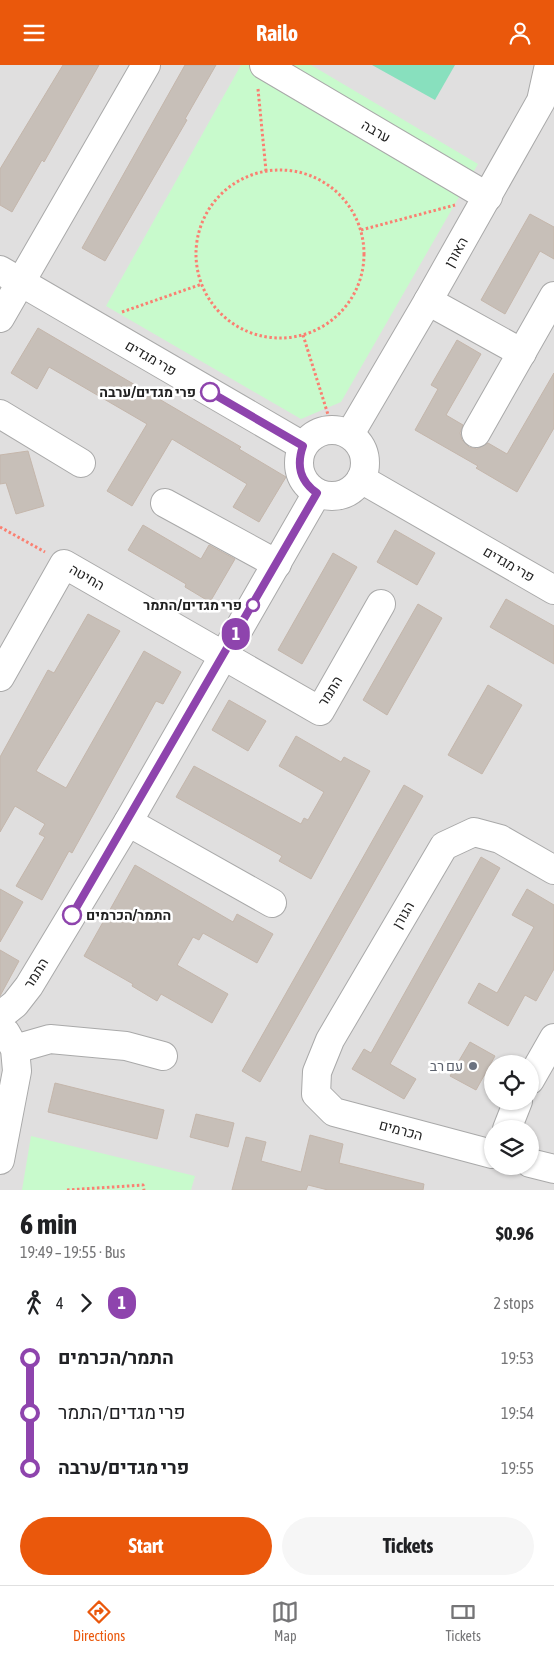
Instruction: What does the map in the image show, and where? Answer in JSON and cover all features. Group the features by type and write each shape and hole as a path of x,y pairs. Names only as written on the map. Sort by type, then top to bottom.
{"street":[{"path":"0,318 10,276 146,65"},
{"name":"האורן","path":"341,432 428,301 488,197 541,101 549,65"},
{"name":"ערבה","path":"261,75 488,197"},
{"name":"פרי מגדים","path":"10,276 303,446"},
{"path":"476,433 554,296"},
{"path":"428,301 522,353"},
{"path":"0,414 81,463"},
{"path":"341,432 363,450 364,470 361,479 354,487 337,496 317,493 308,487 298,467 303,446 315,433 341,432"},
{"name":"פרי מגדים","path":"361,479 554,590"},
{"name":"התמר","path":"0,1016 15,1004 29,986 128,822 317,493"},
{"path":"165,503 277,564"},
{"name":"החיטה","path":"0,677 64,564 224,656"},
{"name":"התמר","path":"224,656 320,711 381,604"},
{"path":"128,822 272,903"},
{"name":"הגורן","path":"316,1094 317,1072 330,1040 444,846 474,832 500,839 554,870"},
{"path":"0,1023 15,1049 17,1071 0,1160"},
{"path":"539,1064 554,1038"},
{"path":"15,1049 50,1039 126,1047 164,1056"},
{"name":"הכרמים","path":"316,1094 334,1112 484,1152"},
{"path":"539,1165 554,1169"}],"path":[{"path":"261,75 266,171"},
{"path":"290,170 314,176 335,189 351,207 361,230 365,256 360,283 347,306 327,324 304,335 272,338 243,330 218,311 202,284 196,260 198,236 207,213 222,193 242,179 266,171 290,170"},
{"path":"361,230 488,197"},
{"path":"92,323 202,284"},
{"path":"304,335 341,432"},
{"path":"0,527 64,564"},
{"path":"67,1190 143,1185 144,1190"}],"shaded area":[{"path":"0,65 554,65 554,1190 0,1190"}],"green space":[{"path":"241,65 311,65 478,164 341,402 301,419 106,306"},
{"path":"372,65 455,65 435,100"},
{"path":"31,1136 195,1176 191,1190 22,1190"}],"building":[{"path":"63,65 99,65 44,162 42,160 12,212 0,205 0,169"},
{"path":"185,65 216,65 185,119 187,120 105,261 82,248"},
{"path":"530,214 554,227 554,259 540,251 505,314 481,300"},
{"path":"38,328 241,447 239,449 286,477 259,522 233,507 247,484 172,439 132,506 107,491 147,424 49,367 37,389 11,373"},
{"path":"457,340 481,354 446,415 463,425 460,433 462,440 469,447 477,449 488,443 507,454 554,373 554,428 517,492 476,468 478,466 415,430 438,389 431,385"},
{"path":"28,451 44,506 16,514 6,483 0,484 0,455"},
{"path":"143,525 201,559 209,545 235,559 210,602 185,587 186,584 128,550"},
{"path":"395,530 435,553 417,585 377,562"},
{"path":"333,553 357,567 302,664 278,650"},
{"path":"506,599 554,626 554,664 490,627"},
{"path":"418,604 442,618 387,715 363,700"},
{"path":"88,614 120,631 36,771 66,788 144,651 181,672 163,704 156,701 72,853 69,851 42,900 16,886 45,837 39,834 45,824 15,806 0,832 0,757 48,670 54,673"},
{"path":"488,685 522,705 482,774 448,755"},
{"path":"229,700 266,721 248,751 212,730"},
{"path":"296,736 341,762 344,757 370,771 311,879 279,861 282,856 176,797 194,766 301,824 304,818 308,820 324,792 279,766"},
{"path":"404,785 423,796 260,1082 242,1071"},
{"path":"481,857 500,868 390,1064 416,1079 404,1099 352,1069 364,1049 371,1053"},
{"path":"135,865 233,922 237,914 273,934 257,963 203,933 199,940 193,937 177,965 228,994 212,1023 161,994 157,1001 132,986 133,984 84,956"},
{"path":"0,889 23,902 0,942"},
{"path":"527,889 554,905 554,969 536,1001 525,995 508,1026 468,1003 479,983 497,993 534,927 512,915"},
{"path":"0,950 19,961 0,996"},
{"name":"עם רב","path":"470,1042 493,1055 484,1055 484,1076 476,1090 450,1076"},
{"path":"55,1083 164,1110 157,1139 48,1112"},
{"path":"196,1114 234,1123 228,1147 190,1137"},
{"path":"310,1135 343,1144 339,1163 424,1184 423,1190 328,1190 308,1185 306,1190 232,1190 246,1137 266,1142 261,1161 301,1172"}],"bus line":[{"name":"1","path":"72,915 128,822 317,493 308,487 298,467 299,456 303,446 210,392"}],"place":[{"name":"פרי מגדים/ערבה","path":"210,392"},
{"name":"פרי מגדים/התמר","path":"253,605"},
{"name":"התמר/הכרמים","path":"72,915"},
{"name":"עם רב","path":"473,1066"}]}
